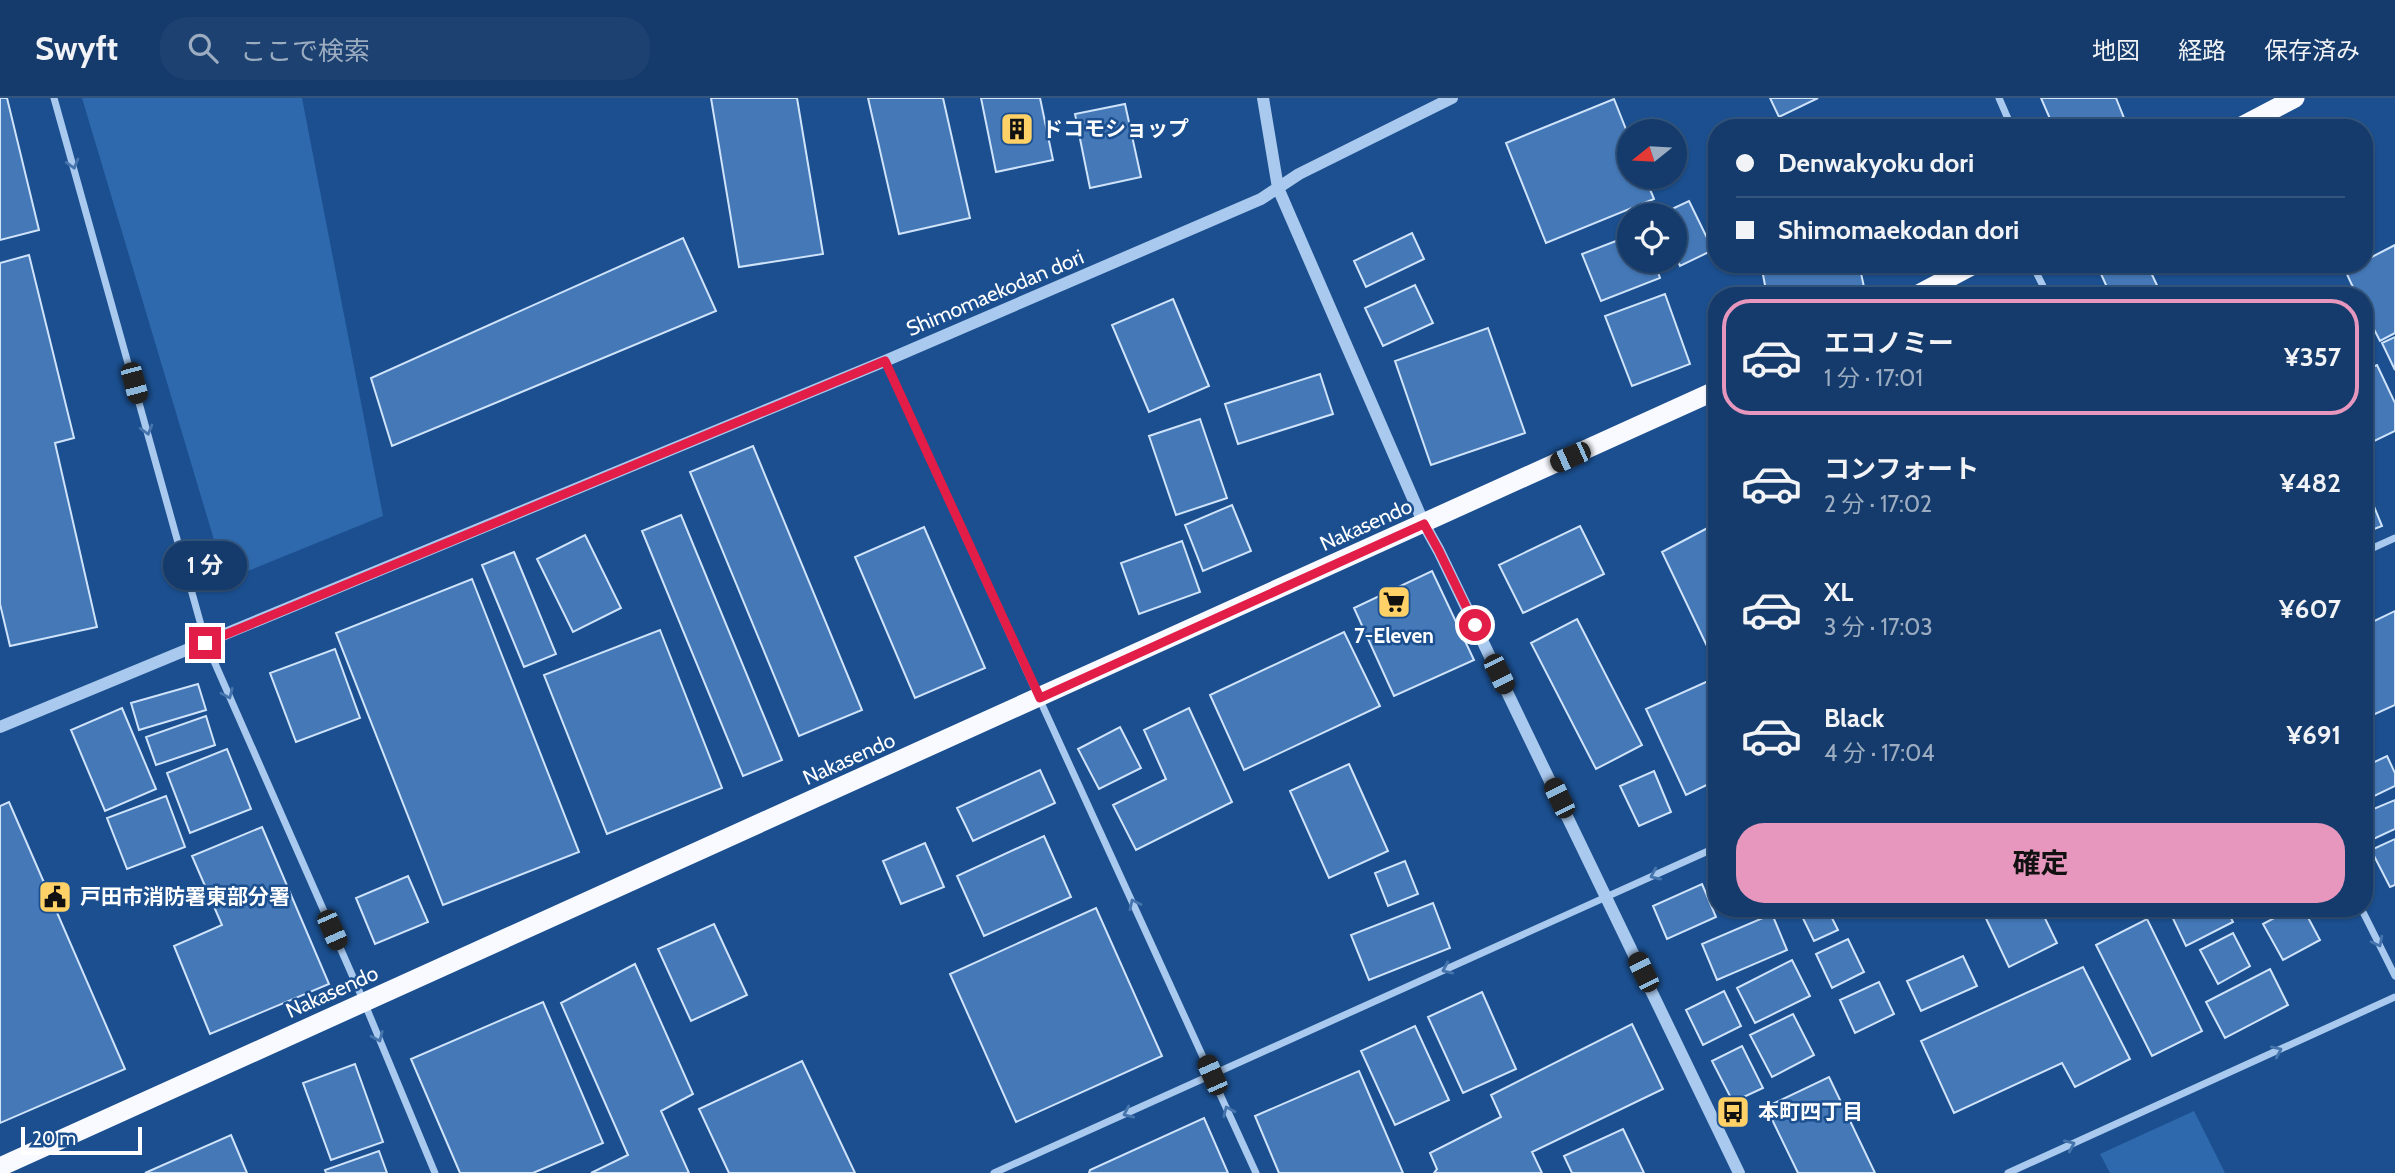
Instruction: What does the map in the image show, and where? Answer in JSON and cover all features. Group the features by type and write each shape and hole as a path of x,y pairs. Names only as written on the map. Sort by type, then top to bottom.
{"highway":[{"path":"2255,119 2295,98"},
{"path":"1932,287 1958,273"},
{"name":"Nakasendo","path":"0,1167 1708,394"}],"street":[{"path":"54,98 205,643 364,1002 435,1173"},
{"path":"1263,98 1278,188 1424,524 1446,563 1739,1173"},
{"name":"Shimomaekodan dori","path":"0,727 885,361 1261,199 1299,174 1452,98"},
{"path":"1999,98 2008,119"},
{"path":"885,361 1256,1173"},
{"path":"2373,548 2395,538"},
{"path":"994,1173 1708,851"},
{"path":"2366,917 2395,976"},
{"path":"2008,1173 2395,997"}],"shaded area":[{"path":"82,98 302,98 383,516 226,580"},
{"path":"2194,1111 2225,1173 2110,1173 2100,1154"}],"building":[{"path":"0,98 7,98 39,230 0,240"},
{"path":"711,98 797,98 823,254 739,267"},
{"path":"868,98 943,98 970,218 899,234"},
{"name":"ドコモショップ","path":"981,98 1040,98 1053,160 996,172"},
{"path":"1770,98 1818,98 1779,117"},
{"path":"2041,98 2116,98 2124,119 2050,119"},
{"path":"1614,99 1622,119 1617,119 1617,189 1650,189 1654,199 1644,203 1617,203 1617,214 1546,243 1506,143"},
{"path":"1125,104 1141,177 1090,188 1075,114"},
{"path":"1689,201 1708,240 1708,252 1687,263 1687,203 1685,203"},
{"path":"1412,233 1424,259 1366,287 1354,261"},
{"path":"683,238 716,311 392,446 371,378"},
{"path":"1617,241 1617,273 1658,273 1660,278 1601,301 1582,254"},
{"path":"2395,245 2395,333 2380,341 2373,327 2373,287 2353,287 2346,273 2373,273 2373,256"},
{"path":"29,255 74,438 55,443 97,627 10,646 0,604 0,263"},
{"path":"1763,273 1861,273 1864,287 1765,287"},
{"path":"2151,273 2158,287 2107,287 2101,274"},
{"path":"1415,285 1433,323 1383,346 1365,308"},
{"path":"1665,294 1690,364 1632,386 1605,316"},
{"path":"1173,299 1209,386 1149,412 1112,325"},
{"path":"1488,328 1525,433 1431,465 1395,361"},
{"path":"2395,337 2395,370 2382,343"},
{"path":"2377,365 2395,403 2395,431 2373,442 2373,367"},
{"path":"1320,374 1333,414 1238,444 1225,404"},
{"path":"1200,419 1227,498 1176,515 1149,436"},
{"path":"753,446 862,710 799,736 690,472"},
{"path":"2373,504 2382,526 2373,530"},
{"path":"1232,505 1251,551 1203,571 1185,525"},
{"path":"681,515 782,760 743,776 642,531"},
{"path":"1580,526 1604,574 1523,613 1499,565"},
{"path":"924,527 985,668 915,698 855,557"},
{"path":"1708,528 1708,648 1662,552"},
{"path":"585,535 621,608 573,632 537,559"},
{"path":"1182,541 1200,592 1139,614 1121,563"},
{"path":"514,552 556,654 524,667 482,565"},
{"path":"1432,571 1474,660 1394,696 1354,608"},
{"path":"472,579 579,852 443,905 336,633"},
{"path":"2395,611 2395,705 2373,715 2373,622"},
{"path":"1577,619 1642,745 1596,769 1531,643"},
{"path":"660,630 722,788 607,834 544,675"},
{"path":"1344,632 1380,706 1244,770 1210,695"},
{"path":"335,649 360,718 296,742 270,673"},
{"path":"1708,681 1708,784 1686,795 1646,709"},
{"path":"198,684 206,710 139,730 131,703"},
{"path":"122,708 156,789 105,811 71,730"},
{"path":"1189,708 1232,802 1136,850 1113,805 1166,779 1144,730"},
{"path":"206,716 215,745 156,765 146,737"},
{"path":"1120,727 1141,768 1099,789 1078,749"},
{"path":"227,749 251,809 190,833 167,773"},
{"path":"2387,756 2395,773 2395,786 2373,797 2373,763"},
{"path":"1349,764 1388,851 1329,878 1290,791"},
{"path":"1040,770 1055,803 973,841 957,808"},
{"path":"1654,771 1671,812 1639,826 1620,786"},
{"path":"166,796 185,847 127,869 107,818"},
{"path":"2395,800 2395,829 2373,839 2373,809"},
{"path":"9,802 125,1069 0,1123 0,806"},
{"path":"262,827 329,984 210,1034 174,946 222,925 192,856"},
{"path":"1044,836 1071,897 984,936 957,876"},
{"path":"2395,839 2395,885 2390,887 2373,849"},
{"path":"925,843 944,887 901,904 883,861"},
{"path":"1405,861 1418,894 1388,906 1375,873"},
{"path":"408,876 428,922 375,944 356,898"},
{"path":"1702,884 1708,898 1708,917 1716,917 1667,939 1653,906"},
{"path":"1433,903 1450,948 1369,980 1351,935"},
{"path":"1096,908 1162,1056 1016,1122 950,974"},
{"path":"1765,917 1773,917 1787,950 1717,980 1702,944"},
{"path":"1802,917 1832,917 1838,930 1814,941"},
{"path":"1985,917 2044,917 2057,943 2009,967"},
{"path":"2172,917 2230,917 2233,922 2186,946"},
{"path":"2276,917 2308,917 2320,940 2283,960 2263,924"},
{"path":"2147,919 2202,1031 2152,1056 2096,945"},
{"path":"714,924 747,995 691,1021 658,949"},
{"path":"2233,933 2250,966 2218,984 2200,950"},
{"path":"1848,939 1864,972 1832,988 1816,954"},
{"path":"1963,956 1977,986 1921,1011 1907,981"},
{"path":"1792,960 1810,996 1755,1023 1737,988"},
{"path":"635,964 693,1094 661,1111 689,1173 591,1173 628,1155 561,1003"},
{"path":"2083,967 2130,1059 2075,1087 2062,1063 1954,1113 1921,1041"},
{"path":"2270,969 2288,1005 2225,1038 2206,1002"},
{"path":"1879,982 1894,1014 1855,1033 1840,1000"},
{"path":"1724,991 1741,1026 1703,1045 1686,1010"},
{"path":"1482,992 1516,1069 1463,1093 1428,1017"},
{"path":"543,1002 603,1143 533,1173 460,1173 411,1059"},
{"path":"1793,1014 1814,1055 1772,1077 1750,1035"},
{"path":"1632,1024 1663,1089 1532,1152 1542,1173 1434,1173 1437,1169 1430,1153 1501,1117 1491,1095"},
{"path":"1415,1026 1449,1100 1395,1125 1361,1051"},
{"path":"1742,1046 1763,1088 1733,1102 1712,1061"},
{"path":"802,1061 855,1173 729,1173 699,1109"},
{"path":"355,1064 383,1142 331,1160 303,1083"},
{"path":"1359,1071 1403,1173 1279,1173 1255,1116"},
{"path":"1829,1077 1875,1173 1798,1173 1766,1107"},
{"path":"1204,1118 1228,1173 1089,1173 1090,1170"},
{"path":"1623,1129 1644,1173 1572,1173 1564,1156"},
{"path":"231,1135 247,1173 145,1173"},
{"path":"379,1151 387,1173 326,1173 325,1170"}],"place":[{"name":"ドコモショップ","path":"1017,129"},
{"name":"7-Eleven","path":"1394,602"},
{"name":"戸田市消防署東部分署","path":"55,897"},
{"name":"本町四丁目","path":"1733,1112"}],"route":[{"path":"205,643 885,361 1040,698 1424,524 1475,625"}]}
